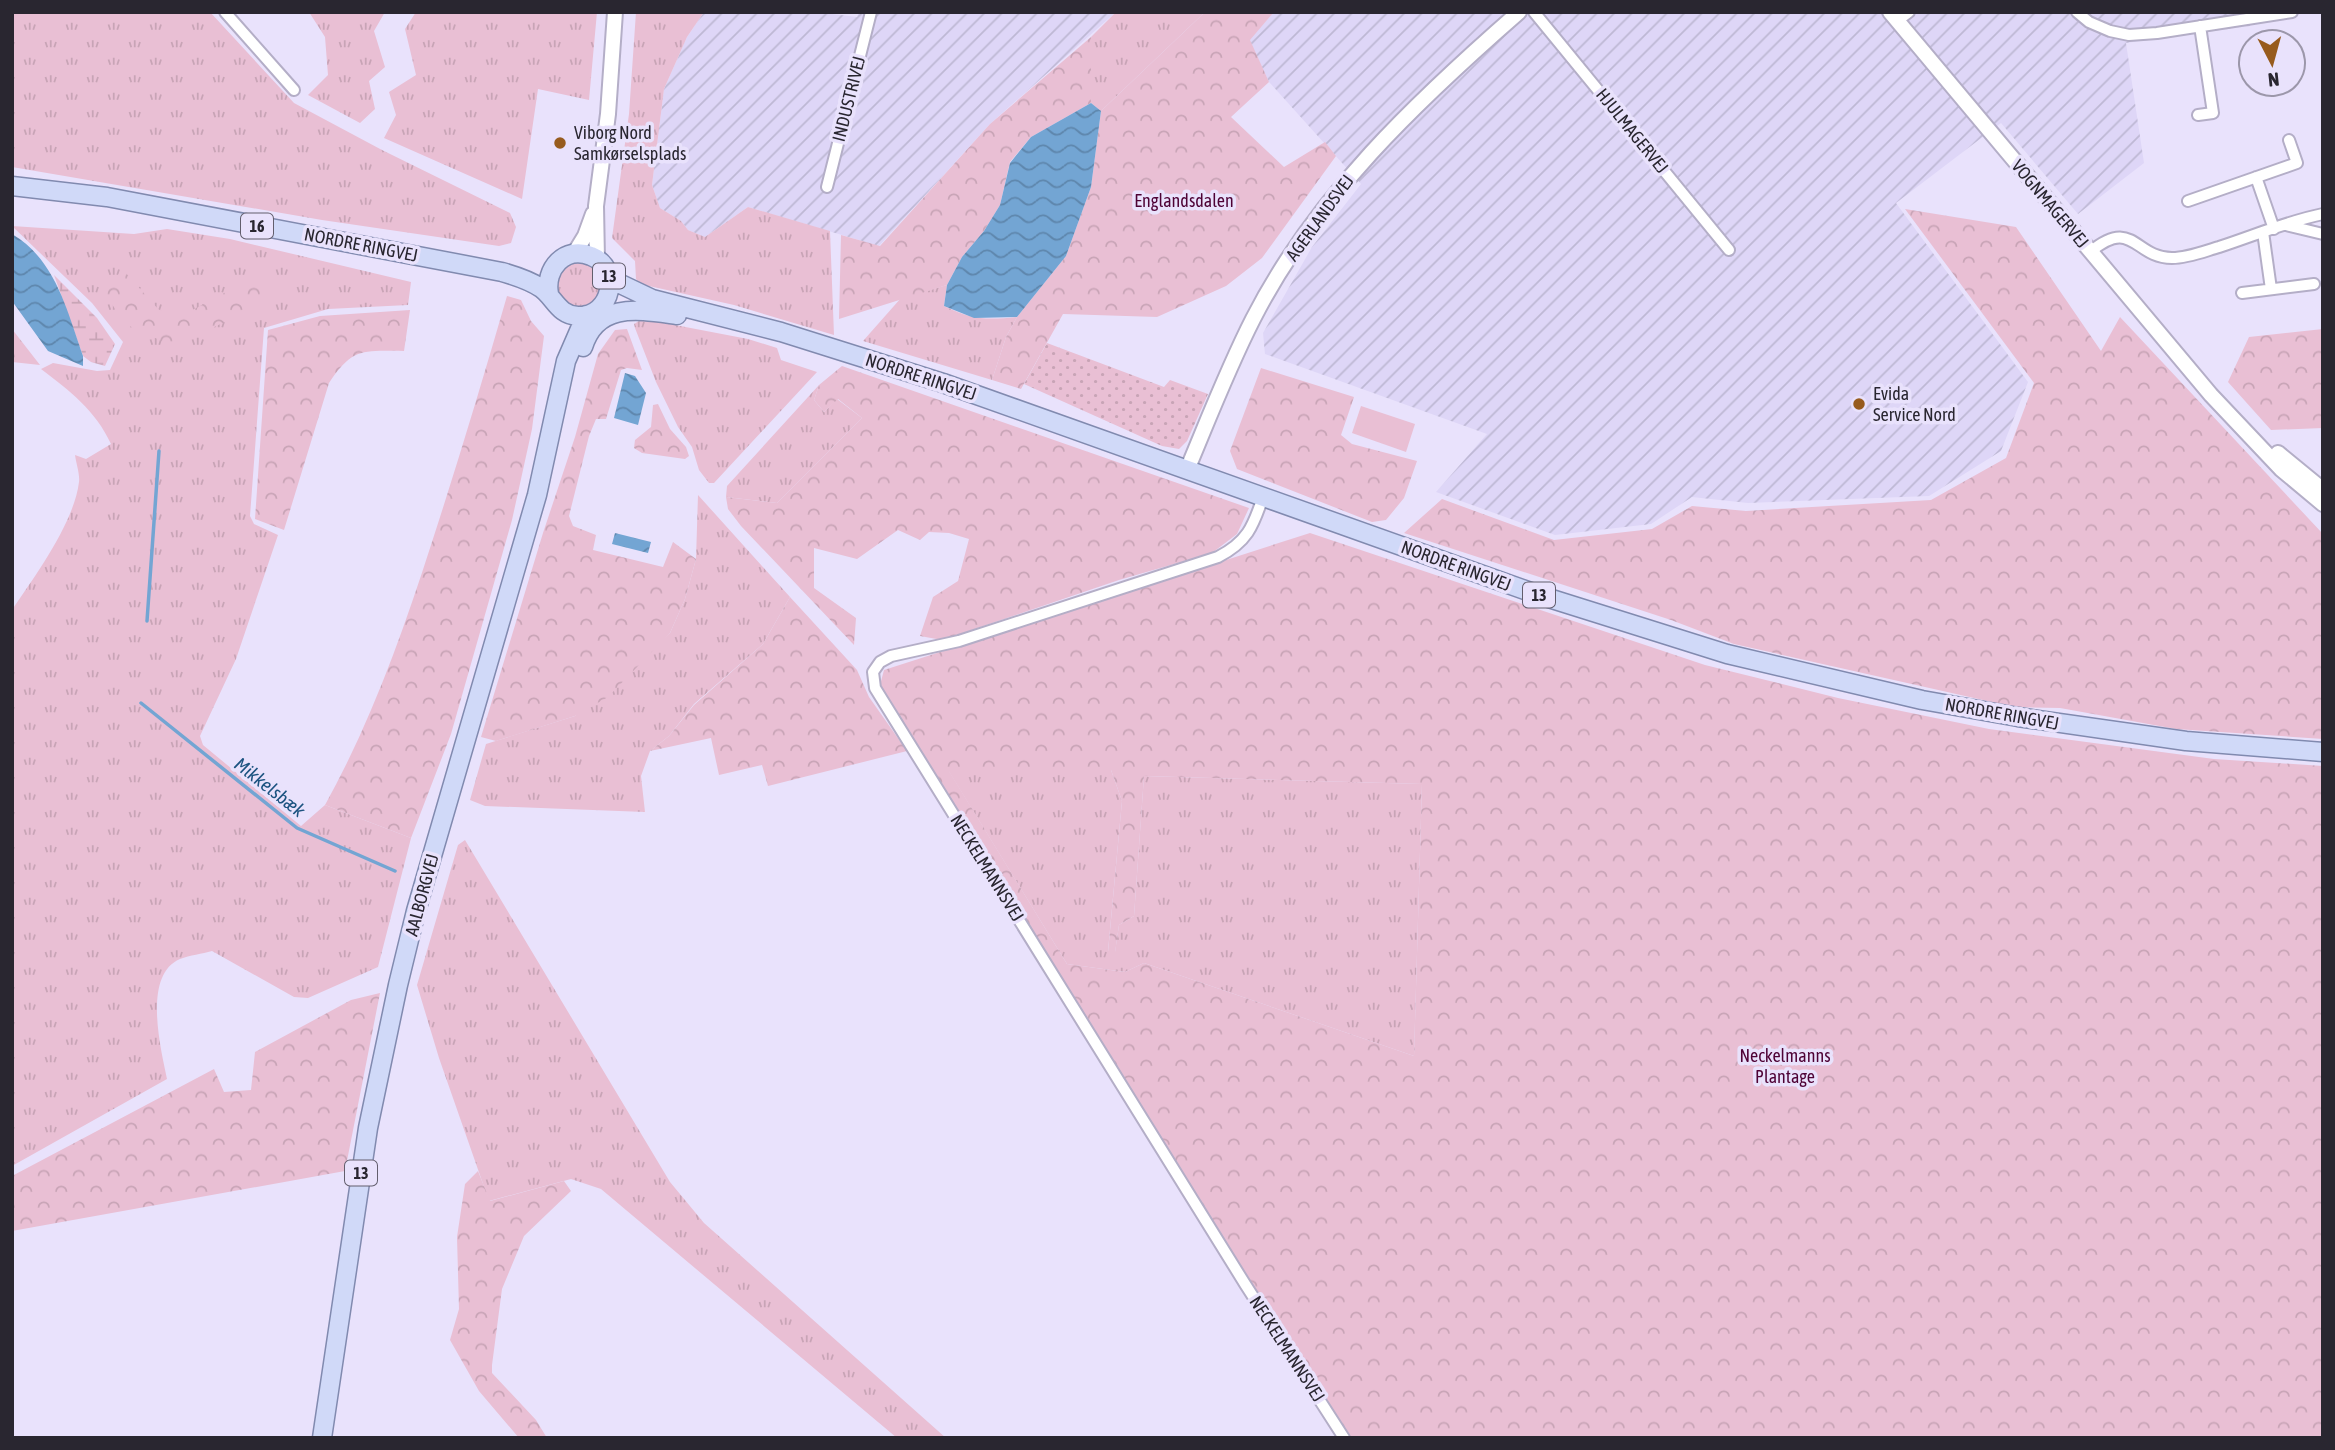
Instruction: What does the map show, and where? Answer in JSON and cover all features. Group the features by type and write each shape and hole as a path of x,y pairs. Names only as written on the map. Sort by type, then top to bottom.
{"main road":[{"name":"NORDRE RINGVEJ","path":"12,186 107,197 502,272 530,281 549,294"},
{"name":"13","path":"553,267 562,258 574,254 590,255 607,271 610,287 606,302 586,315"},
{"name":"NORDRE RINGVEJ","path":"502,272 553,267"},
{"path":"549,294 548,280 553,267"},
{"name":"NORDRE RINGVEJ","path":"610,279 652,299 781,332 943,383 1625,624 1727,654 1922,700 2092,729 2186,741 2323,752"},
{"name":"13","path":"549,294 560,310"},
{"name":"NORDRE RINGVEJ","path":"606,302 627,298 652,299"},
{"path":"560,310 577,316 586,315"},
{"name":"AALBORGVEJ","path":"560,310 565,332 566,361"},
{"name":"13","path":"537,495 564,417 586,336 597,323 611,314 638,310 781,332"},
{"name":"AALBORGVEJ","path":"322,1438 369,1128 394,999 420,899 537,495 566,361 586,315"}],"street":[{"path":"225,12 294,90"},
{"path":"597,259 596,206 608,114 615,12"},
{"name":"INDUSTRIVEJ","path":"827,187 872,12"},
{"name":"AGERLANDSVEJ","path":"1187,470 1253,318 1298,244 1352,174 1392,130 1441,80 1519,12"},
{"name":"HJULMAGERVEJ","path":"1534,12 1729,250"},
{"path":"2077,12 2089,22 2110,31 2129,34 2292,12"},
{"name":"VOGNMAGERVEJ","path":"1899,15 2090,252 2211,395 2281,469 2323,504"},
{"path":"2198,115 2213,113 2200,26"},
{"path":"2188,201 2297,163 2289,140"},
{"path":"2256,177 2274,229 2271,289"},
{"path":"574,254 585,236 596,206"},
{"path":"2090,252 2104,240 2118,236 2130,239 2158,257 2175,258 2197,254 2302,218 2323,214"},
{"path":"2274,229 2323,234"},
{"path":"2242,293 2314,284"},
{"name":"VOGNMAGERVEJ","path":"2211,395 2323,490"},
{"name":"NECKELMANNSVEJ","path":"1262,497 1254,523 1245,537 1233,549 1218,557 958,641 891,656 880,662 873,672 875,688 1344,1438"}],"shaded area":[{"path":"704,12 816,12 857,17 859,12 1116,12 990,124 879,246 748,207 705,237 688,230 681,221 660,208 652,185 664,89 687,37"},
{"path":"1274,12 2248,12 2250,26 2126,43 2144,163 2078,214 2001,123 1896,203 2028,382 2001,451 1929,496 1748,503 1692,497 1651,524 1555,535 1436,492 1487,434 1265,354 1263,333 1312,247 1361,184 1269,82 1249,40"}],"green space":[{"path":"12,12 210,12 294,103 510,213 516,227 511,243 499,246 322,220 12,167"},
{"path":"309,12 385,12 374,31 385,67 369,81 375,109 360,123 308,95 328,75 325,37"},
{"path":"416,12 597,12 589,100 538,89 522,199 384,138 396,115 389,92 416,75 405,29"},
{"path":"636,12 704,12 687,37 664,89 652,185 660,208 681,221 688,230 705,237 748,207 830,231 834,335 734,305 640,284 636,279 635,261 612,238 629,114"},
{"path":"1116,12 1205,12 1101,111 1091,103 1091,37"},
{"name":"Englandsdalen","path":"1205,12 1274,12 1250,40 1269,82 1231,117 1284,167 1325,142 1336,156 1262,258 1226,286 1157,317 1063,314 1021,389 992,380 1006,337 1017,317 1066,256 1091,187 1101,111"},
{"path":"1091,37 1091,103 1031,137 1010,162 1000,205 984,231 962,257 947,285 839,319 841,235 880,246 990,124"},
{"path":"1905,209 2016,227 2101,351 2120,317 2323,534 2323,739 2176,729 2060,708 2014,707 1734,644 1671,620 1404,533 1442,499 1554,540 1652,529 1692,506 1746,511 1931,500 2006,458 2034,383"},
{"path":"12,226 134,234 167,229 230,239 411,282 408,305 328,309 264,328 250,516 254,524 278,535 236,659 200,736 203,745 301,826 325,805 411,838 378,967 308,998 294,997 212,951 180,959 168,968 161,980 158,996 158,1032 167,1079 12,1166 12,610 52,549 70,515 79,482 75,455 86,459 111,444 90,411 41,369 53,363 97,371 110,370 123,342 92,303"},
{"path":"579,263 588,264 595,269 600,276 600,294 595,301 588,306 579,307 570,306 563,301 558,294 557,285 558,276 563,269 570,264"},
{"path":"124,271 159,310 183,315 226,292 250,275 272,290 256,307 185,341 164,342 125,324 100,286"},
{"path":"54,275 97,318 115,344 105,366 91,362 83,356"},
{"path":"947,285 944,306 980,318 1017,317 1006,337 992,380 863,341 901,298"},
{"path":"507,296 521,300 531,321 544,336 532,429 512,520 451,734 411,838 325,805 371,710 409,612 461,452"},
{"path":"410,310 404,351 369,352 352,357 329,383 284,530 255,519 268,330 320,316"},
{"path":"649,320 748,339 777,348 781,360 817,372 714,483 709,483 699,470 692,447 678,427 656,382 635,328 634,324 639,321"},
{"path":"12,329 40,365 12,362"},
{"path":"627,329 642,370 621,370 606,419 596,419 589,436 569,516 573,526 596,535 593,550 663,567 673,542 696,559 685,599 670,633 608,697 575,716 496,741 481,737 575,437 598,354 615,330"},
{"path":"2323,329 2323,428 2271,430 2228,382 2249,337"},
{"path":"1047,343 1164,387 1170,380 1208,394 1187,441 1179,449 1162,446 1024,384"},
{"path":"842,366 1249,508 1237,534 1212,553 1119,580 942,640 920,636 933,597 958,581 969,539 949,533 929,532 920,540 898,530 857,559 814,548 814,588 856,618 854,645 741,526 728,509 726,497 777,503 862,418 838,399 824,412 814,400 819,385"},
{"path":"1261,368 1354,397 1341,435 1352,444 1417,461 1404,498 1386,520 1372,522 1237,469 1230,451"},
{"path":"819,385 814,400 824,412 837,399 862,418 777,503 726,497 727,486"},
{"path":"658,404 670,429 686,447 689,456 685,459 642,453 634,448 635,440 651,427 653,405"},
{"path":"1361,406 1415,424 1406,452 1352,433"},
{"path":"698,495 790,597 763,644 694,704 669,736 650,751 641,776 645,812 485,806 470,800 486,744 575,716 670,633 685,599 696,559"},
{"name":"Neckelmanns Plantage","path":"1310,533 1705,665 1838,698 1989,729 2214,759 2323,766 2323,1438 1342,1438 880,685 884,670","holes":["1111,770 1122,801 1108,952 1115,953 1119,925 1134,916 1144,776 1422,784 1414,1056 1144,963 1125,972 1067,964 949,771"]},
{"path":"790,597 857,670 869,697 907,751 768,786 762,765 719,775 711,738 650,751 669,736 694,705 763,644"},
{"path":"948,770 1111,770 1122,801 1108,951 1115,952 1119,925 1134,916 1144,776 1422,784 1414,1056 1144,963 1125,972 1067,964"},
{"path":"465,840 670,1182 704,1223 946,1438 897,1438 601,1189 571,1179 489,1201 439,1058 417,985 458,845"},
{"path":"380,993 345,1171 12,1231 12,1176 214,1069 224,1092 251,1090 255,1052 351,1000"},
{"path":"478,1171 490,1201 564,1181 571,1191 524,1236 502,1289 492,1365 492,1373 536,1420 547,1438 519,1438 479,1391 450,1340 459,1309 457,1237 465,1184"}],"water":[{"path":"1091,103 1101,111 1091,187 1066,256 1017,317 974,318 944,306 947,285 962,257 984,231 1000,205 1010,163 1031,137"},
{"path":"12,234 27,245 50,272 83,356 83,366 48,351 12,301"},
{"path":"625,373 635,376 646,393 638,425 614,418"},
{"path":"615,533 651,542 648,553 612,544"}],"waterway":[{"name":"Mikkelsbæk","path":"147,621 159,451"},
{"name":"Mikkelsbæk","path":"141,703 297,828 395,871"}],"place":[{"name":"Viborg Nord Samkørselsplads","path":"560,143"},
{"name":"Evida Service Nord","path":"1859,404"}]}
